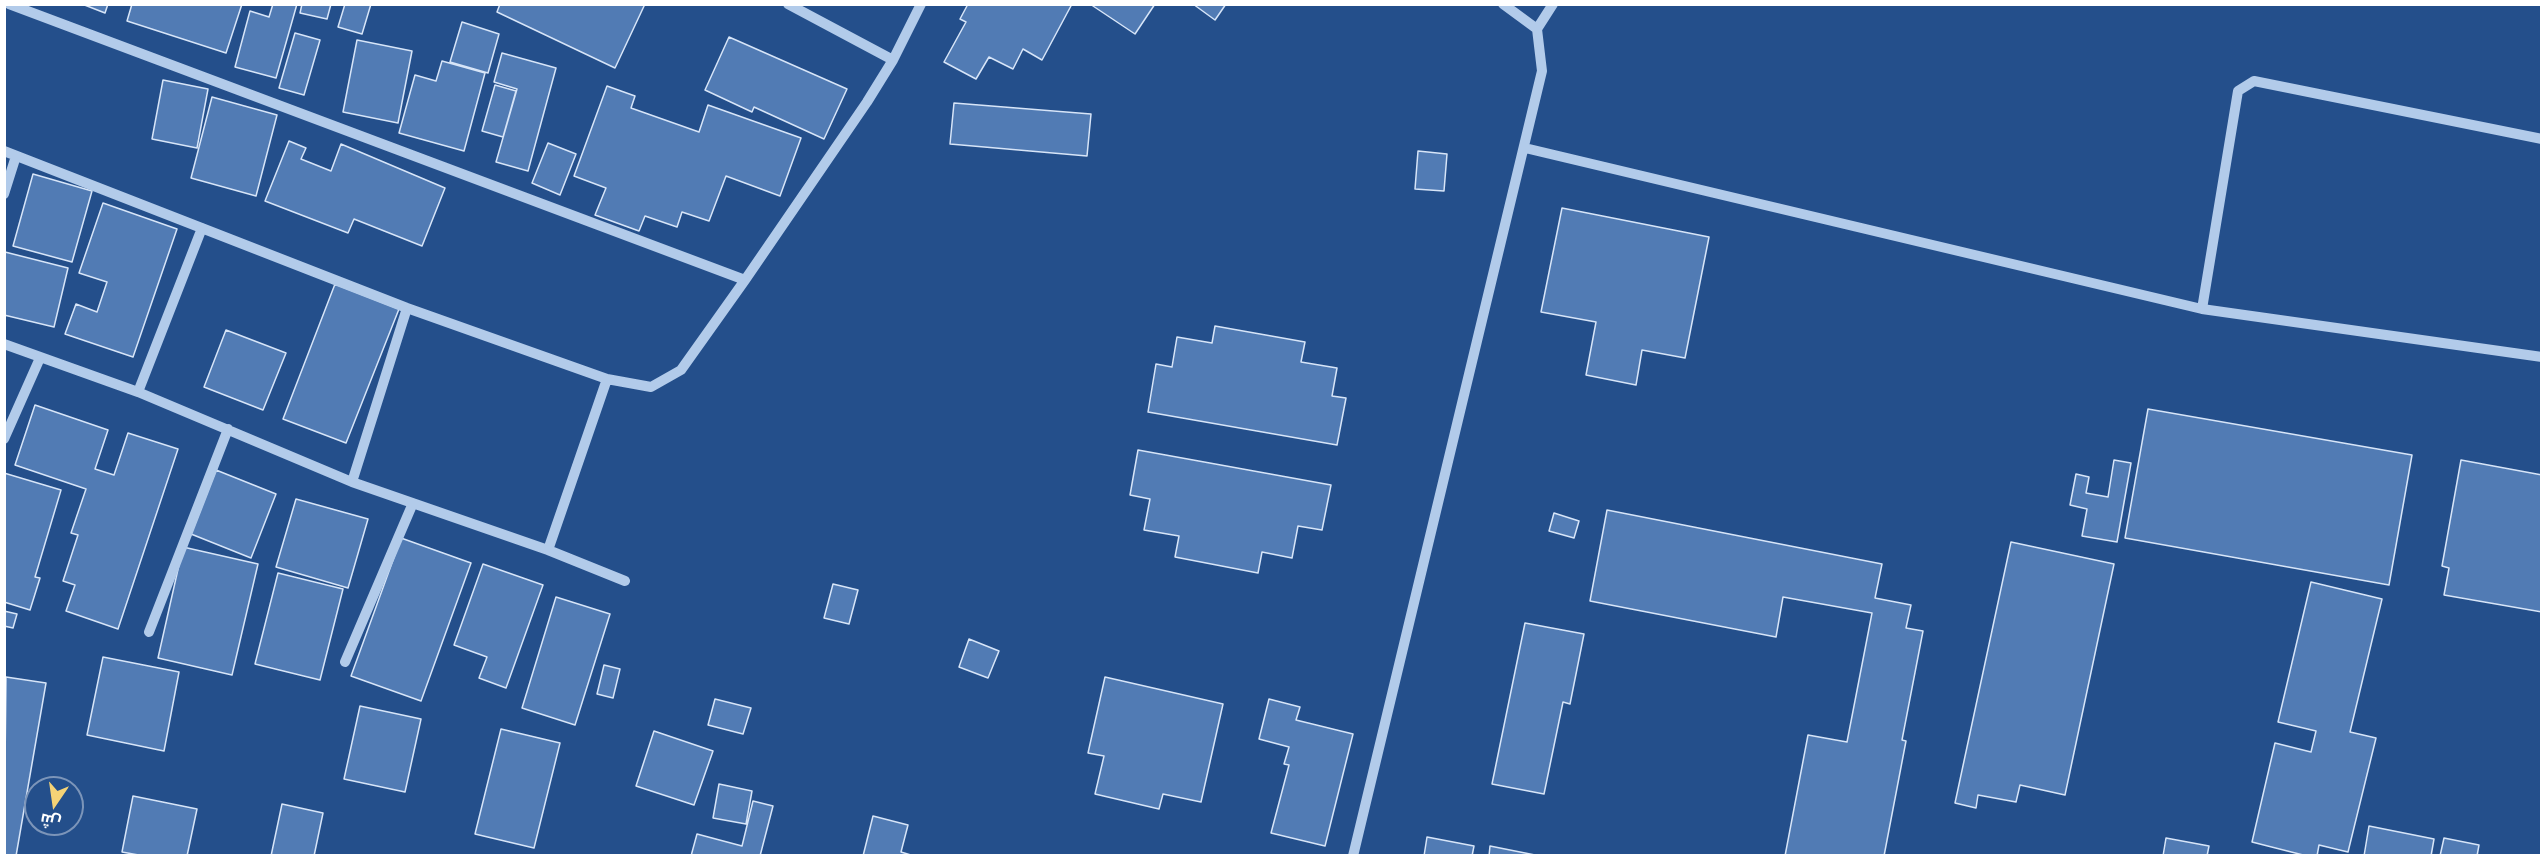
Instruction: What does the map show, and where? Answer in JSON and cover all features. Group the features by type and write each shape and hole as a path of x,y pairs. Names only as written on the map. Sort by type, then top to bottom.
{"street":[{"path":"9,4 745,280"},
{"path":"788,4 893,60"},
{"path":"4,151 407,308 607,379 651,387 681,370 745,280 893,60 921,4"},
{"path":"1503,4 1537,29"},
{"path":"1353,855 1525,148 1542,71 1537,29 1553,4"},
{"path":"2202,309 2238,91 2254,81 2541,139"},
{"path":"1525,148 2202,309 2541,357"},
{"path":"4,194 16,156"},
{"path":"138,392 202,228"},
{"path":"352,482 407,308"},
{"path":"4,344 138,392 352,482 548,550 625,581"},
{"path":"4,439 40,358"},
{"path":"548,550 607,379"},
{"path":"149,632 228,429"},
{"path":"345,662 413,503"}],"building":[{"path":"82,4 108,4 105,13"},
{"path":"132,4 242,4 226,53 127,21"},
{"path":"273,4 297,4 276,78 235,67 250,11 269,17"},
{"path":"302,4 331,4 327,19 300,13"},
{"path":"345,4 371,4 362,34 338,27"},
{"path":"500,4 645,4 615,68 497,12"},
{"path":"968,4 1072,4 1042,60 1023,49 1013,69 989,57 976,79 944,62 966,22 960,19"},
{"path":"1090,4 1155,4 1135,34"},
{"path":"1193,4 1226,4 1215,20"},
{"path":"462,22 499,34 488,73 450,62"},
{"path":"295,33 320,40 304,95 279,88"},
{"path":"729,37 847,89 824,139 754,107 752,112 705,90"},
{"path":"357,40 412,51 398,123 343,112"},
{"path":"502,53 556,68 528,171 496,162 517,89 494,82"},
{"path":"442,61 485,73 464,151 399,133 415,75 436,81"},
{"path":"163,80 208,89 197,148 152,139"},
{"path":"495,85 516,91 503,137 482,131"},
{"path":"607,86 635,96 631,108 699,132 708,105 801,138 780,196 726,176 709,221 682,212 677,227 645,216 639,231 595,215 606,188 574,176"},
{"path":"212,97 277,115 256,196 191,178"},
{"path":"954,103 1091,114 1087,156 950,144"},
{"path":"289,141 306,148 301,159 331,171 341,144 445,188 422,246 354,219 348,233 265,201"},
{"path":"548,143 576,154 560,195 532,183"},
{"path":"1418,151 1447,154 1444,191 1415,189"},
{"path":"33,174 92,191 72,262 13,246"},
{"path":"103,203 177,229 133,357 65,334 76,304 97,312 107,282 79,273"},
{"path":"1562,208 1709,237 1685,358 1642,350 1636,385 1586,375 1596,322 1541,312"},
{"path":"5,252 68,268 54,327 4,315"},
{"path":"335,284 399,309 346,443 283,419"},
{"path":"1215,326 1305,342 1301,362 1337,368 1332,396 1346,398 1337,445 1148,412 1156,364 1172,367 1177,337 1212,343"},
{"path":"226,330 286,353 263,410 204,387"},
{"path":"35,405 108,430 95,469 114,475 128,433 178,449 118,629 66,611 75,585 63,581 78,535 71,533 86,489 15,465"},
{"path":"2148,409 2412,455 2389,585 2125,538"},
{"path":"1138,450 1331,485 1322,530 1298,526 1292,558 1262,552 1258,573 1175,557 1179,536 1144,530 1150,499 1130,495"},
{"path":"2114,460 2131,463 2117,542 2082,536 2087,509 2070,505 2076,474 2089,477 2086,493 2108,497"},
{"path":"2461,460 2542,475 2542,612 2444,595 2449,568 2442,566"},
{"path":"216,470 276,494 251,558 191,534"},
{"path":"4,473 61,490 35,577 40,578 30,610 4,602"},
{"path":"296,499 368,519 348,588 276,567"},
{"path":"1607,510 1882,564 1875,598 1911,605 1906,628 1923,631 1902,740 1906,741 1884,856 1785,856 1808,735 1847,742 1872,613 1783,597 1776,637 1590,601"},
{"path":"1554,513 1579,521 1574,538 1549,531"},
{"path":"401,538 471,563 421,701 351,676"},
{"path":"2011,542 2114,564 2065,795 2020,785 2016,802 1978,795 1976,808 1955,803"},
{"path":"183,547 258,564 232,675 158,658"},
{"path":"483,564 543,585 506,688 479,678 487,657 454,645"},
{"path":"278,573 343,589 320,680 255,664"},
{"path":"2311,582 2382,599 2350,732 2376,738 2348,852 2319,845 2317,856 2307,856 2252,842 2275,743 2311,752 2316,731 2278,722"},
{"path":"833,584 858,590 849,624 824,618"},
{"path":"556,597 610,614 575,725 522,708"},
{"path":"4,611 17,614 13,628 4,626"},
{"path":"1525,623 1584,634 1570,704 1563,702 1544,794 1492,784"},
{"path":"969,639 999,651 988,678 959,667"},
{"path":"103,657 179,672 164,751 87,735"},
{"path":"604,665 620,669 613,698 597,694"},
{"path":"6,677 46,683 30,776 24,776 24,810 16,856 4,856"},
{"path":"1105,677 1223,704 1201,802 1163,794 1159,809 1095,794 1104,756 1088,753"},
{"path":"715,699 751,708 743,734 708,725"},
{"path":"1269,699 1300,707 1296,720 1353,734 1325,846 1271,833 1289,765 1284,764 1289,747 1259,739"},
{"path":"360,706 421,719 405,792 344,779"},
{"path":"501,729 560,743 534,848 475,834"},
{"path":"654,731 713,751 694,805 636,786"},
{"path":"719,784 752,791 746,824 713,818"},
{"path":"133,796 197,809 187,856 144,856 122,852"},
{"path":"753,801 773,806 760,856 691,856 697,834 742,846"},
{"path":"282,804 323,813 314,856 271,856"},
{"path":"873,816 908,825 901,852 914,856 863,856"},
{"path":"2369,826 2434,839 2431,856 2364,856"},
{"path":"1427,837 1474,846 1472,856 1424,856"},
{"path":"2166,838 2209,846 2207,856 2163,856"},
{"path":"2444,838 2479,845 2477,856 2440,856"},
{"path":"1490,846 1540,856 1489,856"}]}
